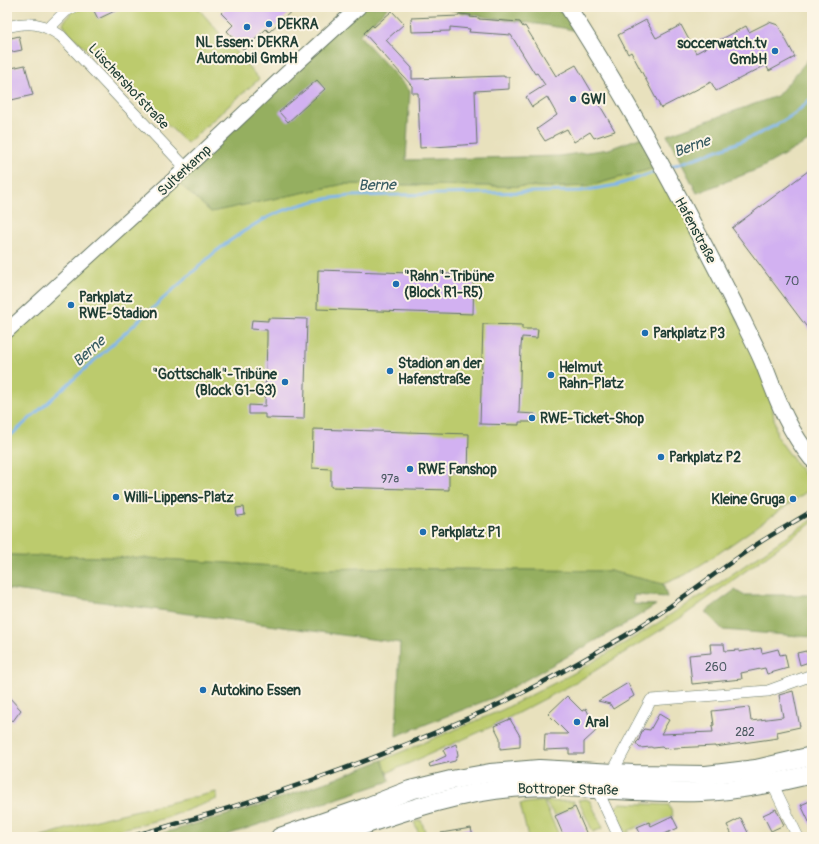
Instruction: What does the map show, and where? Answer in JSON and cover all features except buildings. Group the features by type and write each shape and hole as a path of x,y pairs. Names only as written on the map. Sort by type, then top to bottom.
{"main road":[{"name":"Hafenstraße","path":"568,7 611,76 668,176 756,347 778,401 792,430 812,458"},
{"name":"Bottroper Straße","path":"280,837 364,808 410,790 451,780 490,773 527,770 689,775 720,774 756,769 812,756"},
{"path":"599,789 612,773"},
{"name":"Bottroper Straße","path":"329,837 422,807 484,791 541,786 657,792 702,792 740,789 812,774"}],"street":[{"path":"49,28 66,11 74,7"},
{"name":"Sulterkamp","path":"7,331 186,168 359,7"},
{"name":"Lüschershofstraße","path":"7,27 18,24 34,23 49,28 61,36 186,168"},
{"name":"Bottroper Straße","path":"612,773 651,700 768,691 812,675"},
{"path":"772,783 798,837"},
{"path":"599,789 619,837"}],"green space":[{"path":"80,7 197,7 259,79 187,143 68,32 63,23 72,11"},
{"path":"361,7 389,7 359,35 410,91 406,160 559,156 609,149 645,136 661,166 589,186 559,187 344,184 211,212 174,179"},
{"path":"441,7 563,7 582,32 547,25 458,12"},
{"path":"812,55 812,139 761,168 697,193 667,135 777,96"},
{"path":"661,166 768,380 777,437 812,485 812,488 685,575 663,584 610,571 371,568 321,569 147,558 7,555 7,332 174,179 211,212 344,184 559,187 589,186"},
{"path":"812,519 812,523 682,617 575,683 493,726 387,773 382,760 502,710 574,673 696,599"},
{"path":"7,555 147,558 321,569 371,568 610,571 663,584 667,597 634,595 633,604 656,605 627,623 495,697 396,736 400,643 7,589"},
{"path":"735,590 743,595 812,595 812,637 723,630 705,612"},
{"path":"382,760 390,781 221,837 149,837 255,807 335,779"},
{"path":"216,792 217,799 166,818 90,837 39,837 104,818"},
{"path":"586,799 590,801 603,828 593,832 578,800"},
{"path":"574,801 573,808 555,816 546,803 544,803 560,837 528,837 520,804 533,802"},
{"path":"620,803 669,805 673,816 651,826 649,822 628,831 631,837 628,837 615,811 616,807"},
{"path":"421,820 427,837 420,837 414,822"}],"waterway":[{"name":"Berne","path":"667,168 747,139 777,125 794,114 812,98"},
{"name":"Berne","path":"7,439 214,253 246,230 278,213 312,202 351,196 581,191 617,185 658,171"}],"railway":[{"path":"129,837 173,825 305,783 391,751 510,699 632,632 758,544 812,511"}],"place":[{"name":"DEKRA","path":"269,24"},
{"name":"NL Essen: DEKRA Automobil GmbH","path":"247,27"},
{"name":"soccerwatch.tv GmbH","path":"775,51"},
{"name":"GWI","path":"573,99"},
{"name":"\"Rahn\"-Tribüne (Block R1-R5)","path":"396,284"},
{"name":"Parkplatz RWE-Stadion","path":"71,305"},
{"name":"Parkplatz P3","path":"645,333"},
{"name":"Stadion an der Hafenstraße","path":"390,371"},
{"name":"Helmut Rahn-Platz","path":"551,375"},
{"name":"\"Gottschalk\"-Tribüne (Block G1-G3)","path":"285,382"},
{"name":"RWE-Ticket-Shop","path":"532,418"},
{"name":"Parkplatz P2","path":"661,457"},
{"name":"RWE Fanshop","path":"410,469"},
{"name":"Willi-Lippens-Platz","path":"116,497"},
{"name":"Kleine Gruga","path":"793,499"},
{"name":"Parkplatz P1","path":"423,532"},
{"name":"Autokino Essen","path":"203,690"},
{"name":"Aral","path":"577,722"}]}
